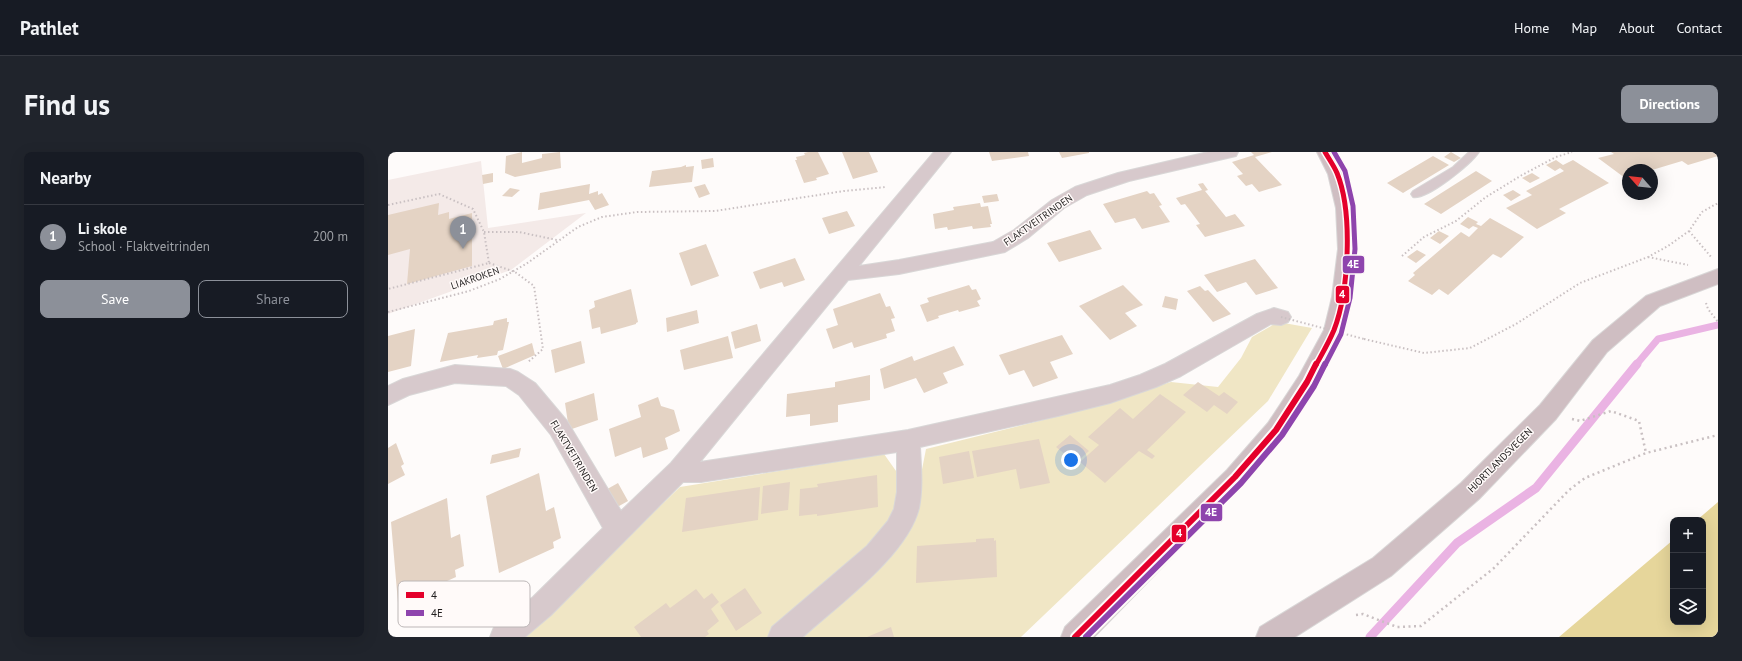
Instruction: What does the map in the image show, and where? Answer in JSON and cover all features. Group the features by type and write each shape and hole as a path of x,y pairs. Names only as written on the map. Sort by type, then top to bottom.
{"main road":[{"path":"1076,637 1235,476 1276,430 1307,382 1334,330 1342,297 1347,249 1345,208 1337,174 1325,152"},
{"name":"HJORTLANDSVEGEN","path":"1270,637 1382,567 1470,491 1548,412 1600,346 1653,301 1716,267"}],"street":[{"path":"530,616 542,606 679,470 943,152"},
{"name":"FLAKTVEITRINDEN","path":"842,272 850,274 899,268 998,247 1021,234 1058,204 1081,191 1124,178 1230,152"},
{"path":"679,470 686,472 701,472 908,440 1058,408 1110,394 1148,381 1173,370 1264,319 1274,316 1281,316"},
{"path":"388,396 403,388 455,374 510,378"},
{"name":"FLAKTVEITRINDEN","path":"510,378 526,389 559,428 618,530"},
{"path":"782,637 869,561 887,543 898,528 906,510 909,492 908,440"},
{"path":"504,637 516,627"}],"lane":[{"path":"1417,194 1464,164 1474,152"}],"path":[{"path":"1402,256 1424,237 1456,221 1486,197 1522,175 1556,157 1572,152"},
{"name":"LIAKROKEN","path":"388,312 491,283 515,272 571,230 587,222 618,213 699,212 878,187 913,189"},
{"path":"388,205 439,194 473,209 484,232 489,262"},
{"path":"1281,316 1364,339 1424,353 1470,348 1516,324 1580,283 1648,257 1668,246 1689,231 1702,212 1718,203"},
{"path":"1689,231 1716,267"},
{"path":"484,232 519,232 558,240"},
{"path":"1648,257 1695,267"},
{"path":"388,289 489,262 515,272 534,286 543,349 510,378"},
{"path":"1548,412 1580,421 1611,411 1640,421 1646,453"},
{"path":"1363,614 1397,627 1421,626 1494,568 1568,490 1585,478 1646,453 1718,435"}],"shaded area":[{"path":"481,161 488,228 586,213 511,270 388,314 388,180"},
{"path":"1278,322 1312,328 1268,401 1021,637 797,637 894,553 913,516 926,449 1051,418 1171,382 1218,387 1241,358 1252,337"},
{"path":"884,454 901,478 893,526 769,637 521,637 549,613 680,487"},
{"path":"1718,502 1718,637 1559,637 1670,543 1670,625 1706,625 1706,517 1700,517"}],"building":[{"path":"522,152 522,163 542,158 542,154 560,152 561,168 515,177 505,173 506,156"},
{"path":"818,152 829,174 816,178 817,180 804,183 795,160 797,160 796,157 805,155 804,153"},
{"path":"842,152 869,152 878,172 853,179"},
{"path":"989,152 1028,152 1029,156 992,161"},
{"path":"1059,152 1089,152 1089,153 1062,158"},
{"path":"1251,152 1272,152 1255,157 1282,185 1259,192 1252,184 1246,186 1237,176 1243,174 1232,162 1254,155"},
{"path":"1451,152 1461,158 1454,162 1444,157"},
{"path":"1611,152 1714,152 1718,156 1688,165 1682,161 1658,168 1658,164 1622,164 1622,176 1598,158 1614,154"},
{"path":"1433,156 1449,165 1403,193 1387,183"},
{"path":"713,158 714,167 702,169 701,160"},
{"path":"1556,160 1563,165 1573,160 1609,183 1559,209 1566,213 1537,229 1506,208 1532,195 1526,191 1564,171 1560,168 1555,171 1546,165"},
{"path":"686,165 686,167 694,166 692,182 649,187 652,171"},
{"path":"1476,171 1492,181 1441,214 1424,204"},
{"path":"493,173 493,182 483,184 482,175"},
{"path":"1532,173 1540,178 1530,183 1522,178"},
{"path":"1203,183 1208,190 1205,191 1226,217 1235,214 1245,226 1205,237 1196,225 1200,224 1185,204 1181,205 1176,198 1202,190 1198,184"},
{"path":"590,184 589,194 598,191 598,195 602,193 609,205 595,210 589,200 538,210 540,193"},
{"path":"705,184 710,194 699,198 694,187"},
{"path":"510,188 520,190 512,197 502,196"},
{"path":"1513,190 1521,195 1511,201 1503,195"},
{"path":"1147,191 1150,194 1154,193 1162,205 1159,206 1170,222 1142,229 1135,218 1115,223 1103,204"},
{"path":"997,194 999,201 984,203 982,196"},
{"path":"439,203 438,215 449,212 449,219 472,213 472,266 407,284 410,249 388,255 388,215"},
{"path":"980,203 981,207 988,206 992,224 990,224 991,227 973,229 972,226 948,230 947,227 935,229 933,214 954,210 953,207"},
{"path":"847,211 855,226 829,234 822,218"},
{"path":"1468,217 1478,222 1476,224 1481,226 1490,218 1524,237 1501,258 1493,254 1448,295 1439,289 1432,295 1408,281 1415,275 1413,273 1461,232 1469,237 1478,228 1473,226 1469,229 1460,224"},
{"path":"1090,230 1102,249 1059,262 1047,243"},
{"path":"1439,231 1449,236 1440,244 1430,238"},
{"path":"706,244 719,276 691,286 679,253"},
{"path":"1417,250 1426,255 1416,263 1407,257"},
{"path":"795,258 805,280 784,287 782,282 760,289 753,272"},
{"path":"1255,259 1278,288 1256,295 1246,282 1217,292 1204,275"},
{"path":"969,285 972,290 976,289 981,299 977,301 980,306 959,312 958,310 938,316 939,318 927,322 920,305 929,302 927,298"},
{"path":"1123,285 1143,305 1125,313 1137,326 1110,340 1079,306"},
{"path":"1200,286 1205,291 1208,290 1231,314 1213,322 1187,291"},
{"path":"631,289 638,322 636,324 601,334 600,327 592,329 589,310 595,307 594,301"},
{"path":"880,293 886,307 890,306 895,318 891,319 895,331 886,334 887,338 854,348 852,342 833,349 826,329 838,325 833,309"},
{"path":"1165,296 1178,299 1176,310 1162,307"},
{"path":"697,310 699,323 667,332 666,318"},
{"path":"507,318 507,322 509,322 503,350 498,351 497,355 477,358 478,355 440,362 448,333 493,325 494,321"},
{"path":"757,324 761,341 735,349 731,332"},
{"path":"415,329 411,366 388,372 388,336"},
{"path":"1062,335 1073,354 1050,362 1058,378 1033,387 1024,370 1009,375 999,355"},
{"path":"728,336 733,358 684,370 680,350"},
{"path":"581,341 585,363 555,373 551,350"},
{"path":"532,343 535,355 503,369 498,356"},
{"path":"954,346 964,365 943,373 948,383 924,393 916,378 884,389 880,369 912,356 914,361"},
{"path":"870,375 870,400 838,405 838,422 810,426 810,414 786,417 787,394 835,387 835,382"},
{"path":"1198,382 1219,396 1224,392 1238,402 1227,414 1214,405 1207,412 1183,395"},
{"path":"594,393 598,420 569,430 565,403"},
{"path":"1160,394 1186,412 1147,450 1155,456 1152,459 1139,451 1105,483 1080,462 1099,445 1088,437 1120,408 1133,419"},
{"path":"658,397 661,406 674,410 680,431 665,438 668,449 643,458 641,447 615,457 609,429 641,417 638,405"},
{"path":"1070,435 1089,451 1071,467 1062,459 1066,455 1056,447"},
{"path":"1039,439 1050,483 1020,489 1016,469 977,477 972,451"},
{"path":"396,443 404,464 401,466 405,475 388,484 388,448"},
{"path":"521,448 519,457 490,464 492,455"},
{"path":"969,451 974,478 943,484 939,457"},
{"path":"539,473 546,511 554,507 561,538 553,542 554,548 499,573 486,496"},
{"path":"877,475 878,507 817,516 817,514 799,516 800,489 818,487 817,484"},
{"path":"790,482 788,510 761,514 763,486"},
{"path":"618,483 628,501 612,510 602,492"},
{"path":"760,487 758,520 682,532 686,498"},
{"path":"447,498 451,538 460,534 464,566 455,570 456,577 447,581 398,581 398,603 391,522"},
{"path":"994,538 994,541 996,540 997,577 916,583 917,546 976,542 976,539"},
{"path":"745,588 762,613 736,631 720,605"},
{"path":"696,589 704,599 712,593 719,602 711,609 719,621 707,631 709,634 705,637 641,637 634,627 666,603 670,608"},
{"path":"891,627 894,637 867,637"}],"waterway":[{"path":"1636,365 1658,339 1718,325"},
{"path":"1370,637 1457,543 1536,488 1637,364"}],"transit line":[{"name":"4","path":"1075,637 1235,477 1276,430 1307,382 1334,330 1342,297 1347,249 1345,208 1337,174 1325,152"},
{"name":"4E","path":"1086,637 1241,483 1282,435 1314,386 1341,334 1350,298 1355,249 1353,206 1345,171 1334,152"}],"place":[{"name":"Li skole","path":"463,249"}]}
